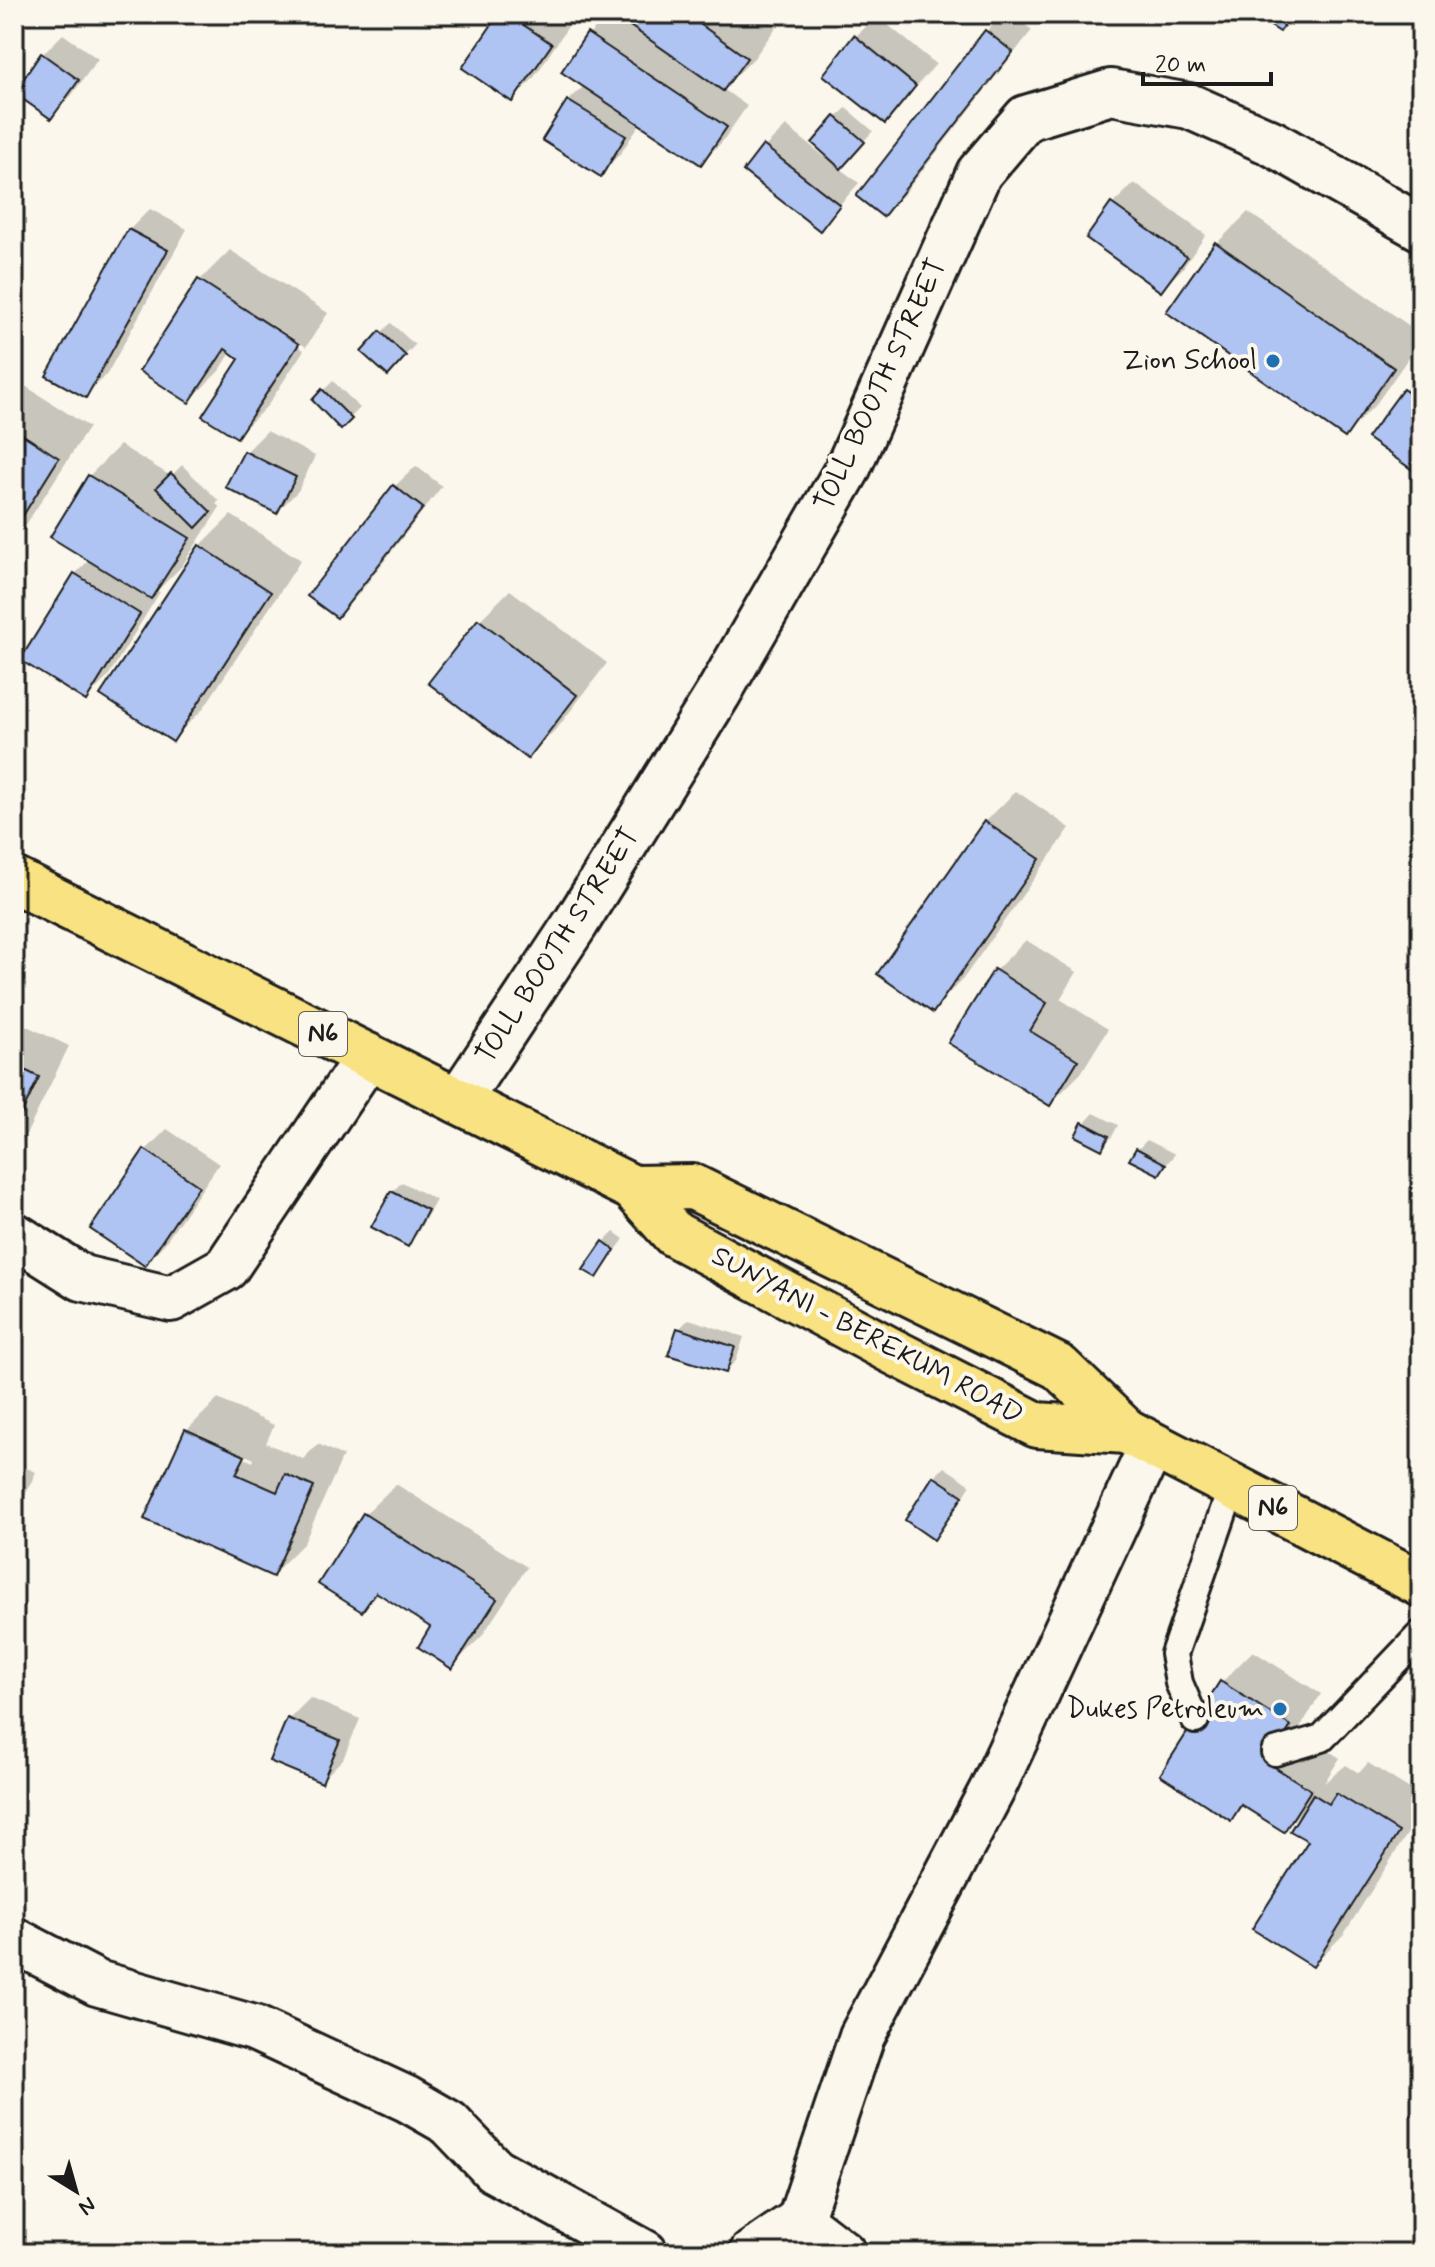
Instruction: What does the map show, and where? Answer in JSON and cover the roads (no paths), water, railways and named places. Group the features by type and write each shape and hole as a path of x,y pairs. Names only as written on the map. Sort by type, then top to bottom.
{"main road":[{"name":"SUNYANI - BEREKUM ROAD","path":"14,880 633,1188 674,1234 1037,1425 1139,1438"},
{"name":"SUNYANI - BEREKUM ROAD","path":"633,1188 693,1187 1059,1367 1139,1438 1421,1584"}],"street":[{"name":"TOLL BOOTH STREET","path":"458,1101 576,923 718,694 847,470 979,173 1026,118 1111,92 1189,106 1272,143 1421,228"},
{"path":"14,1235 82,1278 171,1299 226,1268 368,1056"},
{"path":"752,2253 800,2220 862,2036 992,1790 1139,1438"},
{"path":"14,1940 97,1983 254,2028 407,2099 449,2123 494,2170 645,2253"},
{"path":"800,2220 843,2253"}],"lane":[{"path":"1195,1720 1179,1683 1174,1654 1232,1487"},
{"path":"1275,1752 1322,1738 1421,1634"}],"place":[{"name":"Zion School","path":"1273,361"},
{"name":"Dukes Petroleum","path":"1280,1709"}]}
